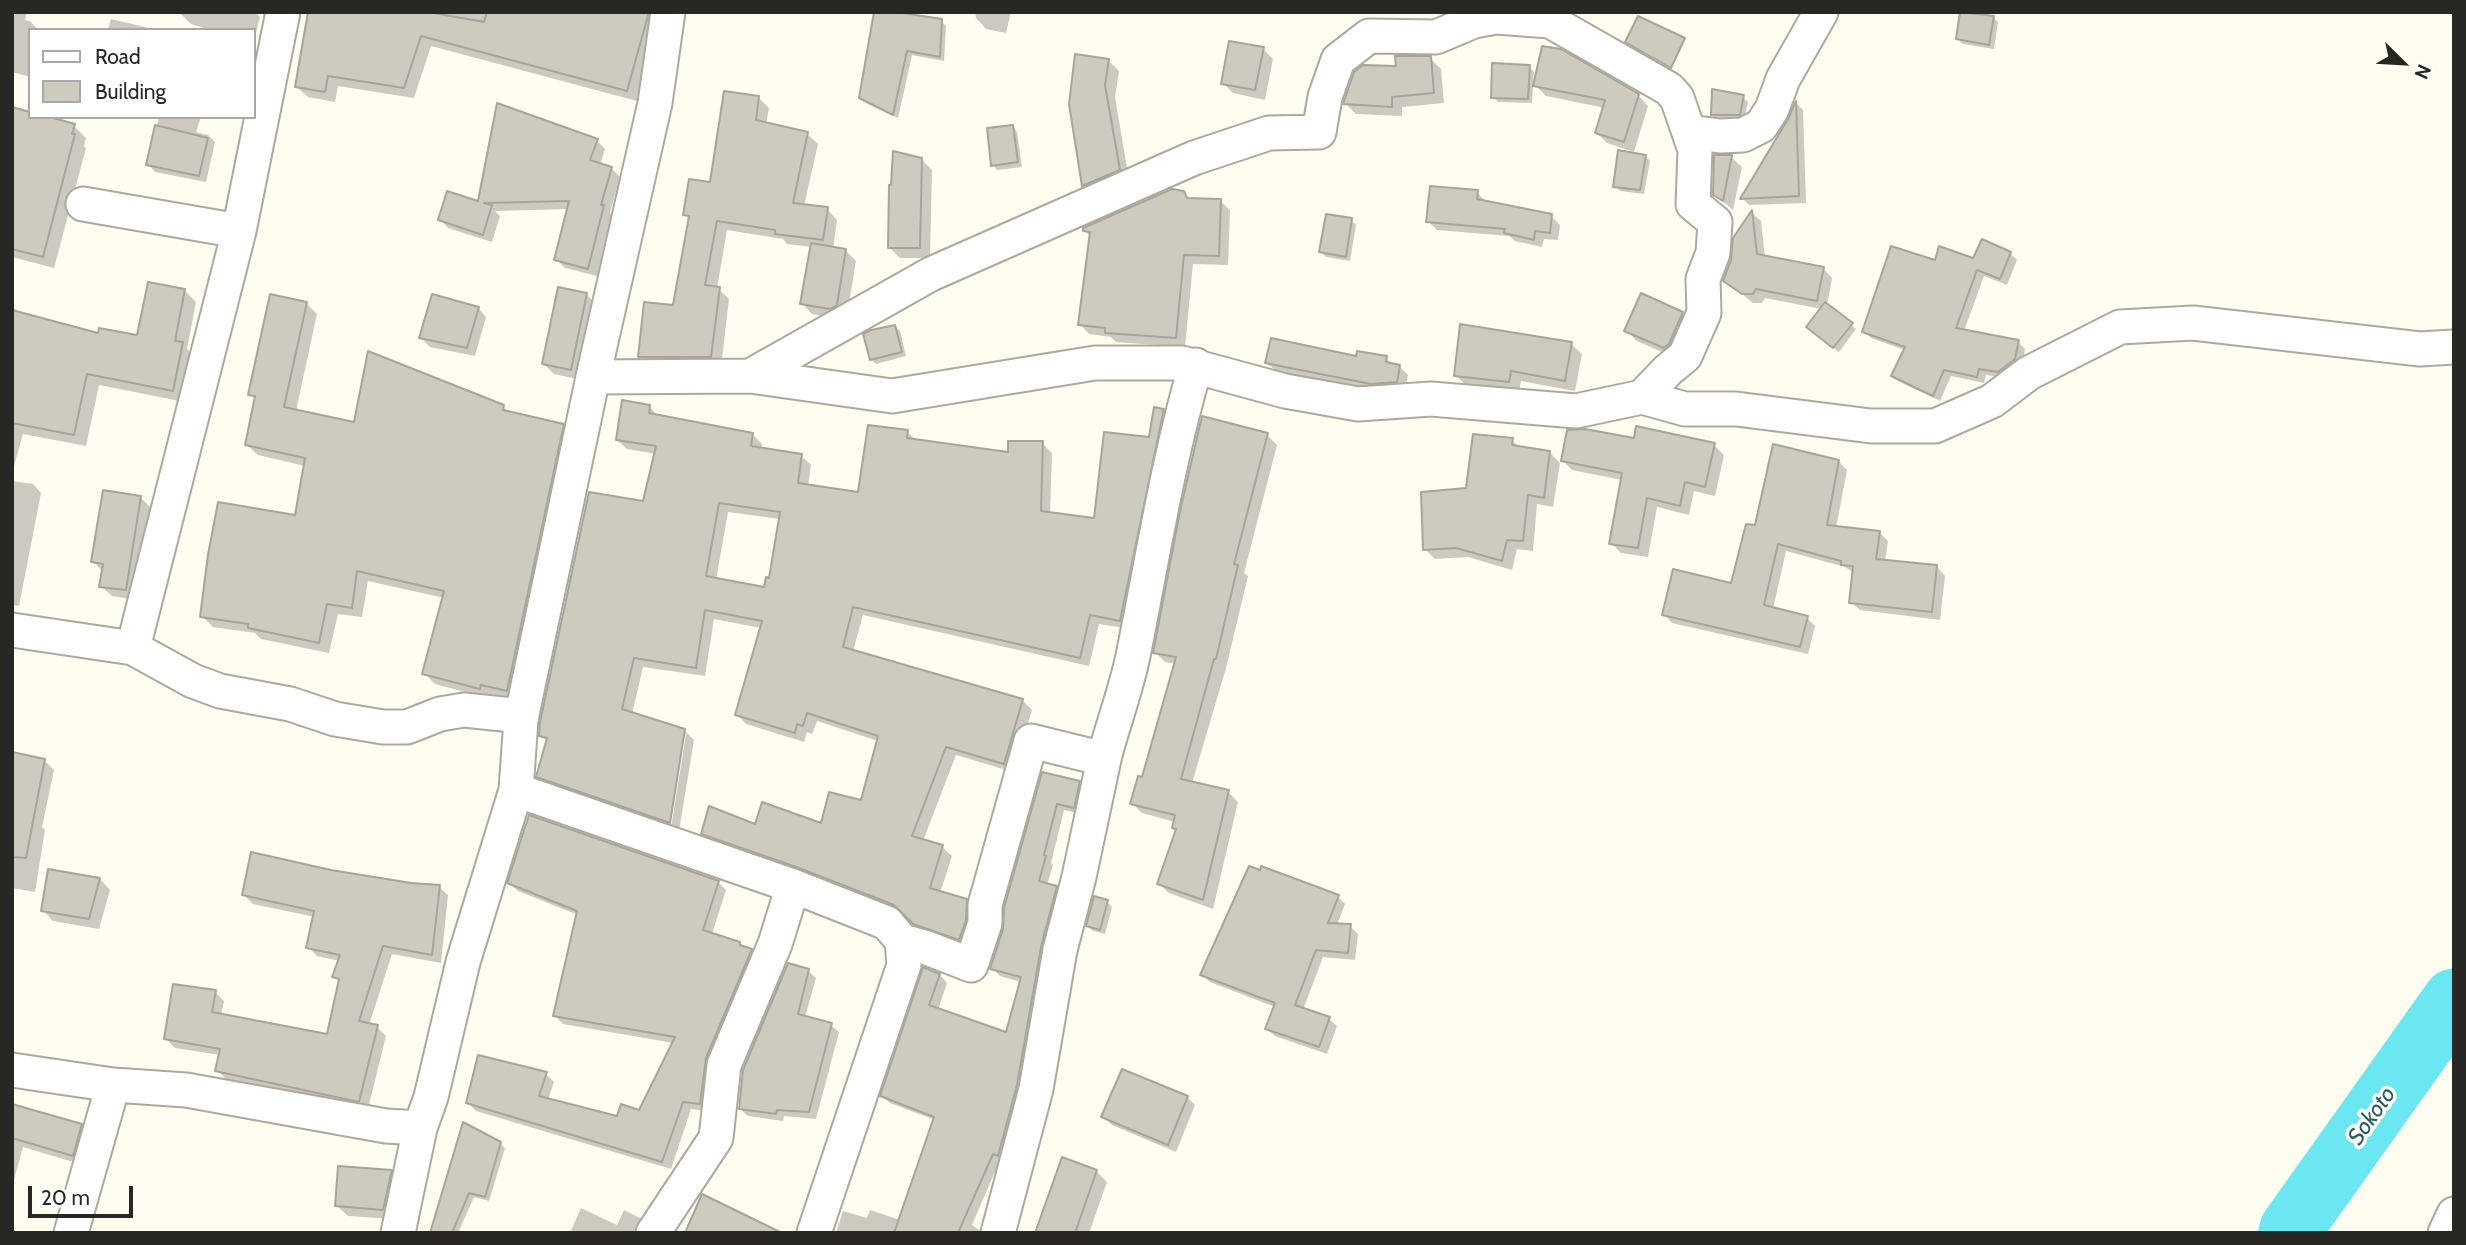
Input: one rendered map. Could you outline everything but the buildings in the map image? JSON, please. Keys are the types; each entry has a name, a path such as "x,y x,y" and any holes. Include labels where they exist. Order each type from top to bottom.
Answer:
{"street":[{"path":"133,648 239,231 283,12"},
{"path":"398,1233 420,1128 432,1097 463,962 516,790 522,716 593,377 655,103 668,12"},
{"path":"1689,132 1720,136 1744,135 1761,126 1772,109 1783,79 1821,12"},
{"path":"750,376 931,274 1194,159 1269,133 1319,132 1325,97 1338,60 1369,36 1436,37 1475,17 1508,17 1550,21 1649,75 1677,98 1689,132 1695,150 1693,204 1715,222 1713,253 1703,279 1704,313 1685,356 1642,397"},
{"path":"83,204 239,231"},
{"path":"593,377 750,376 892,396 1095,363 1182,363 1285,391 1358,404 1432,399 1576,411 1642,397 1685,410 1736,409 1860,425 1935,426 1992,401 2029,373 2120,327 2193,323 2420,349 2454,346"},
{"path":"998,1233 1036,1089 1060,950 1079,877 1104,759 1133,654 1186,397 1196,365"},
{"path":"12,630 133,648 193,681 220,691 290,704 334,719 383,727 407,727 440,714 464,710 522,716"},
{"path":"902,941 927,947 971,965 985,923 988,892 1031,741 1104,759"},
{"path":"516,790 793,886 887,923 902,941 904,965 814,1233"},
{"path":"653,1233 716,1138 724,1065 775,944 793,886"},
{"path":"12,1070 113,1085 187,1090 387,1126 420,1128"},
{"path":"71,1233 113,1085"},
{"path":"2445,1233 2454,1214"}],"waterway":[{"name":"Sokoto","path":"2290,1233 2454,1000"}]}
